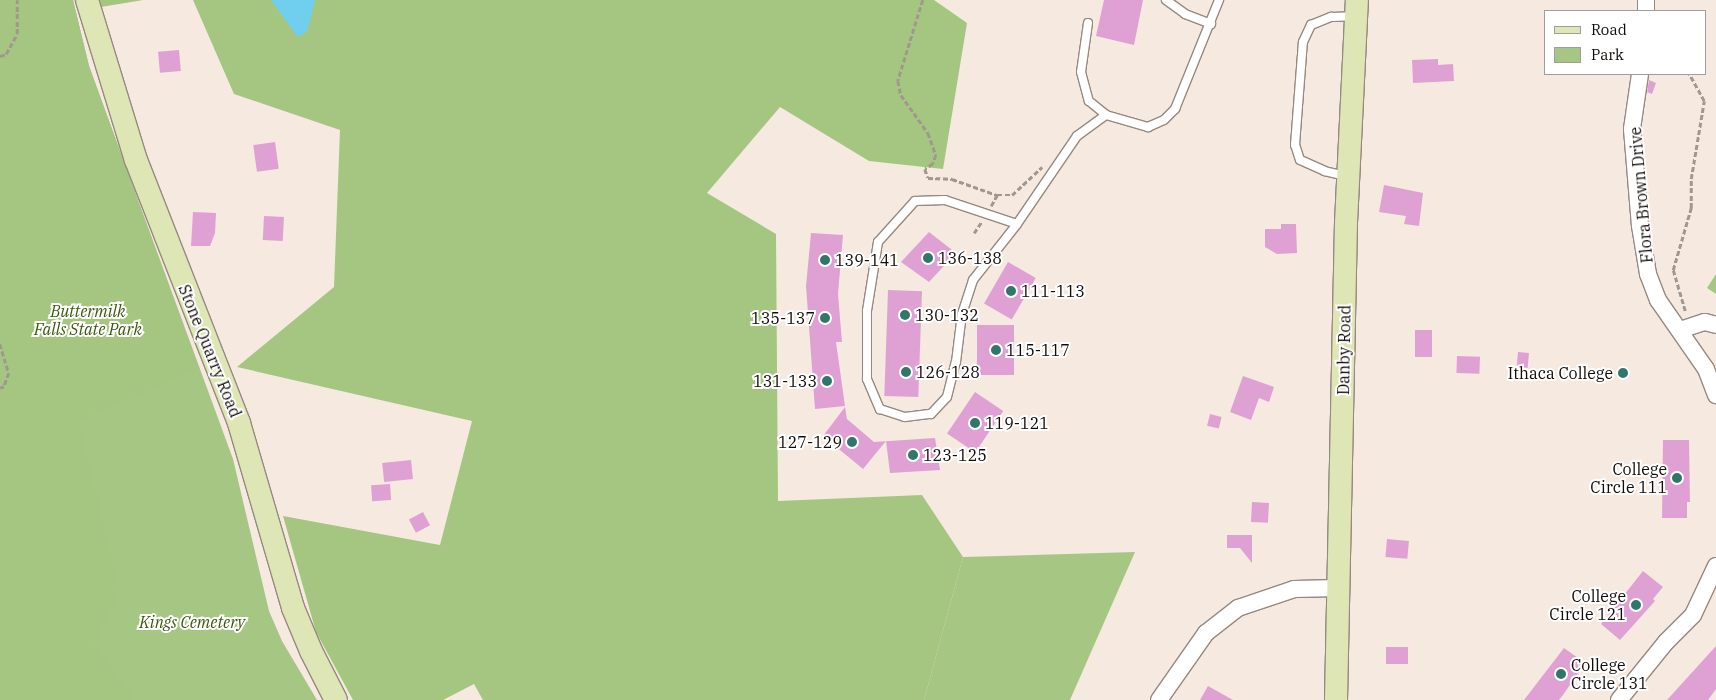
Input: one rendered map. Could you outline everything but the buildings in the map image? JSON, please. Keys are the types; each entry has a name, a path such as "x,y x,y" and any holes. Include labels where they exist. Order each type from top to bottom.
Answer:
{"street":[{"name":"Stone Quarry Road","path":"87,0 136,160 239,423 294,608 310,651 336,700"},
{"name":"Danby Road","path":"1336,700 1348,176 1356,8"},
{"name":"Flora Brown Drive","path":"1640,75 1632,129 1640,226 1648,274 1658,300 1685,328 1706,369 1716,395"},
{"path":"1685,328 1705,322 1716,325"},
{"path":"1619,700 1666,642 1693,615 1715,575"},
{"path":"1160,700 1206,633 1238,608 1294,589 1339,588"}],"lane":[{"path":"1166,0 1185,14 1210,24"},
{"path":"1088,23 1082,72 1089,102 1106,115 1148,127 1164,120 1174,108 1219,0"},
{"path":"1348,176 1325,171 1300,160 1295,145 1303,42 1311,25 1356,8"},
{"path":"1017,224 988,212 945,200 915,201 878,242 868,311 868,379 880,409 906,417 932,414 947,397 956,362 962,314 972,280 1017,224 1077,136 1106,115"}],"path":[{"path":"0,56 6,54 17,34 17,0"},
{"path":"923,0 898,81 901,95 928,133 936,155 933,164 924,169 928,178 952,179 1004,197 1020,190 1046,163"},
{"path":"1685,328 1673,270 1691,208 1691,179 1704,101 1690,75"},
{"path":"974,233 988,212 996,195"},
{"path":"0,344 9,373 4,387 0,388"}],"green space":[{"name":"Buttermilk Falls State Park","path":"0,0 73,0 89,66 233,459 269,611 282,641 317,700 0,700"},
{"name":"Buttermilk Falls State Park","path":"0,0 73,0 89,66 199,369 78,421 120,592 94,643 135,700 0,700"},
{"path":"100,0 143,0 101,7"},
{"path":"193,0 934,0 967,23 943,169 869,161 780,107 707,193 776,234 778,501 922,495 963,557 924,700 483,700 474,684 443,700 353,700 316,632 283,516 440,545 472,421 237,367 334,287 340,130 234,94"},
{"path":"1716,274 1716,294 1707,288"},
{"path":"1135,552 1070,700 924,700 963,557"}],"water":[{"path":"271,0 315,0 307,31 298,37"}],"place":[{"name":"136-138","path":"928,258"},
{"name":"139-141","path":"825,260"},
{"name":"111-113","path":"1011,291"},
{"name":"130-132","path":"905,315"},
{"name":"135-137","path":"825,318"},
{"name":"115-117","path":"996,350"},
{"name":"126-128","path":"906,372"},
{"name":"Ithaca College","path":"1623,373"},
{"name":"131-133","path":"827,381"},
{"name":"119-121","path":"975,423"},
{"name":"127-129","path":"852,442"},
{"name":"123-125","path":"913,455"},
{"name":"College Circle 111","path":"1677,478"},
{"name":"College Circle 121","path":"1636,605"},
{"name":"College Circle 131","path":"1561,674"}],"park label":[{"name":"Kings Cemetery","path":"192,622"}]}
